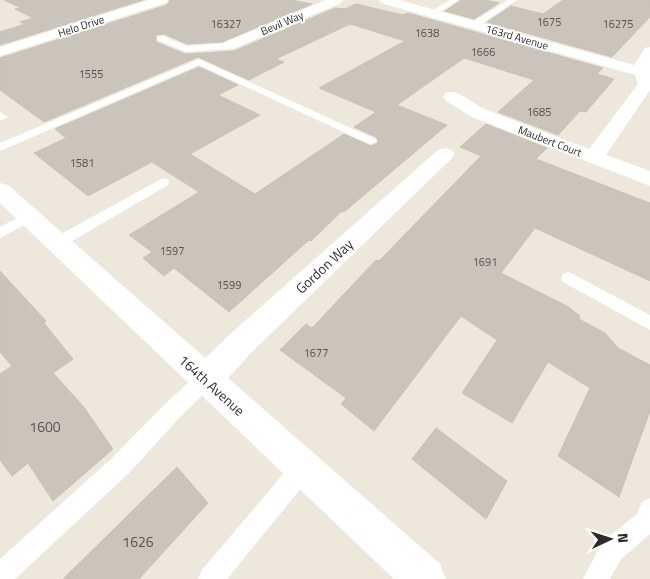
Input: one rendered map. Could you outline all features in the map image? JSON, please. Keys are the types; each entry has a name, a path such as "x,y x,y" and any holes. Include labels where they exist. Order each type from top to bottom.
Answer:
{"street":[{"name":"Helo Drive","path":"0,52 162,0"},
{"name":"Bevil Way","path":"228,46 337,0"},
{"name":"163rd Avenue","path":"385,0 646,72"},
{"path":"593,158 646,84 646,72 642,61 650,51"},
{"name":"Maubert Court","path":"452,98 478,113 650,179"},
{"name":"Gordon Way","path":"206,379 239,345 445,154"},
{"name":"164th Avenue","path":"2,195 29,217 425,579"}],"lane":[{"path":"432,13 455,0"},
{"path":"474,25 513,0"},
{"path":"160,38 186,49 228,46"},
{"path":"0,148 199,62 371,141"},
{"path":"57,243 163,182"},
{"path":"0,233 29,217"},
{"path":"569,278 650,323"},
{"path":"0,576 121,465 174,408 206,379"},
{"path":"211,579 303,468"},
{"path":"596,579 612,550 647,521 650,510"}],"building":[{"path":"4,0 143,0 0,45 0,32 25,24 20,22 33,18 15,9 21,8"},
{"path":"170,0 291,0 312,4 222,42 187,44 164,34 156,35 156,42 185,54 234,51 335,8 345,9 356,4 403,15 408,13 603,68 597,74 614,79 586,112 580,111 558,135 498,112 534,80 464,58 397,105 447,125 344,212 342,211 311,241 309,240 229,312 174,268 164,276 143,258 152,252 129,235 199,192 152,162 88,196 34,153 66,138 55,129 199,67 238,85 218,95 260,115 190,154 255,194 344,134 371,146 378,143 376,137 354,127 376,112 319,88 405,41 350,24 276,59 284,62 249,80 198,57 44,122 0,90 0,58 167,5"},
{"path":"461,0 485,0 499,3 474,19 445,11"},
{"path":"563,0 650,0 650,17 612,57 487,22 511,6 543,14"},
{"path":"486,124 547,148 536,159 650,203 650,281 535,228 501,273 567,306 580,316 579,319 605,333 618,348 650,365 650,411 619,497 558,456 590,388 548,362 512,423 462,393 497,340 461,316 374,431 341,404 346,398 280,350 306,324 312,328 376,260 379,261 481,156 460,147"},
{"path":"0,271 46,321 44,323 73,359 53,373 83,406 113,449 53,501 28,463 12,476 0,460 0,374 12,366 0,352"},
{"path":"436,428 507,481 486,519 412,459"},
{"path":"177,467 208,503 139,579 63,579"}]}
